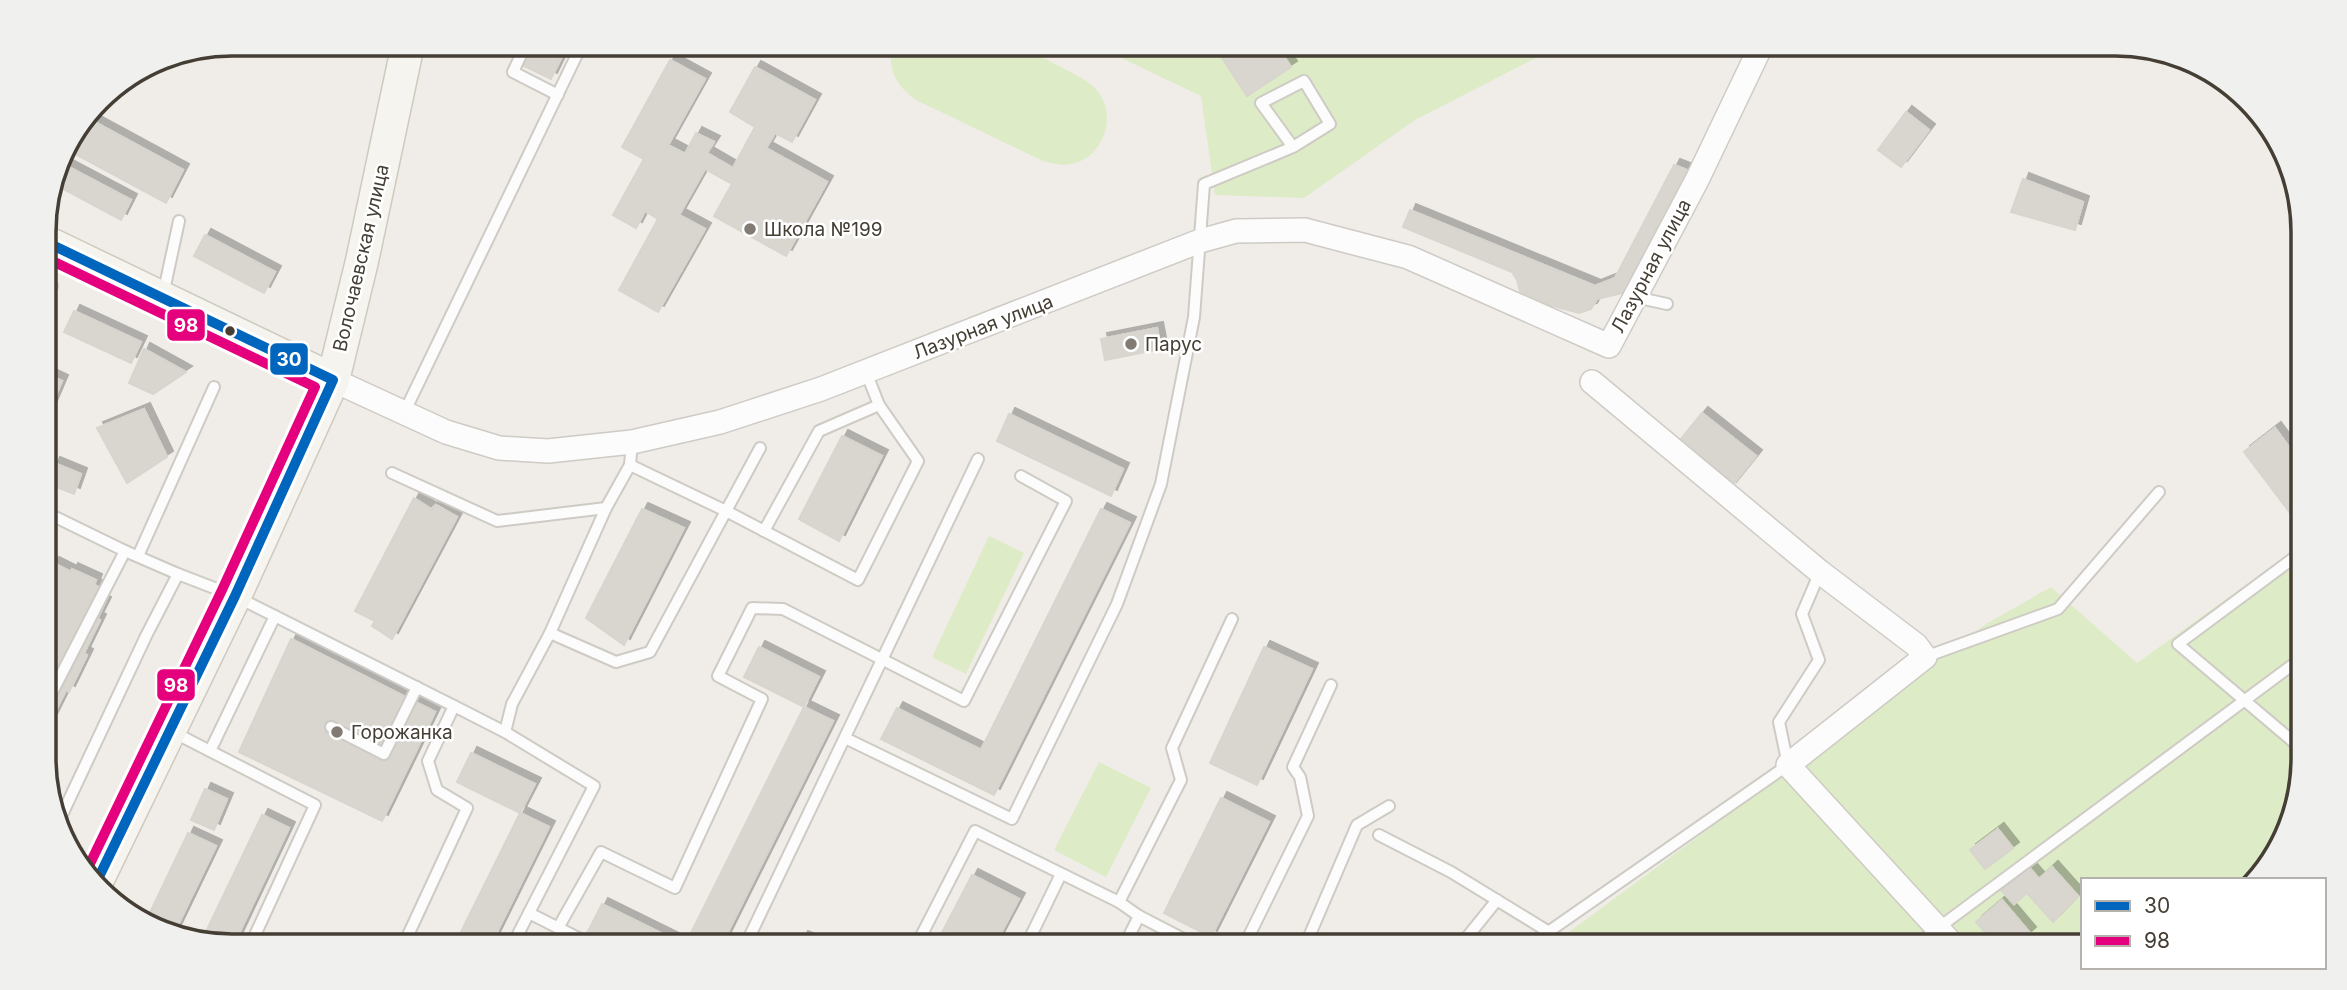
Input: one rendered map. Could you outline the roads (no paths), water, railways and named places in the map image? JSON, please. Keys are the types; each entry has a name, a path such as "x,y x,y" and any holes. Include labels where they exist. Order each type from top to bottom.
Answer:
{"street":[{"name":"Волочаевская улица","path":"100,874 235,596 333,380 362,261 405,56"},
{"name":"Лазурная улица","path":"56,247 404,413 446,432 499,448 548,450 632,442 720,422 866,372 1200,241 1236,231 1305,230 1408,257 1609,346 1697,180 1756,56"},
{"path":"1592,382 1820,572 1916,645 1925,657 1788,765 1943,934"}],"lane":[{"path":"520,56 513,72 558,94"},
{"path":"404,413 576,56"},
{"path":"845,738 1012,819 1117,604 1161,484 1194,317 1204,184 1293,147 1330,124 1304,81 1261,103 1293,147"},
{"path":"162,298 178,222"},
{"path":"1635,297 1667,304"},
{"path":"630,465 726,511 858,580 918,461 879,405 866,372"},
{"path":"138,556 214,387"},
{"path":"764,531 819,431 879,405"},
{"path":"505,732 512,704 550,633 606,508 630,465 632,442"},
{"path":"550,633 616,662 650,652 760,447"},
{"path":"751,934 978,459"},
{"path":"392,474 498,521 606,508"},
{"path":"558,928 600,852 675,888 762,699 718,676 752,608 783,610 964,701 1066,501 1021,477"},
{"path":"1925,657 2058,609 2159,492"},
{"path":"56,517 125,551 235,596 505,732 594,786 518,934"},
{"path":"56,685 125,551"},
{"path":"2291,560 2178,644 2291,740"},
{"path":"1546,934 1788,765 1780,722 1819,660 1802,614 1820,572"},
{"path":"64,812 178,573"},
{"path":"210,751 275,616"},
{"path":"1119,902 1181,780 1172,748 1232,619"},
{"path":"1929,934 2291,666"},
{"path":"1250,934 1308,816 1300,777 1293,767 1331,685"},
{"path":"331,727 384,754 417,687"},
{"path":"409,934 467,808 437,790 428,761 454,706"},
{"path":"171,730 316,805 256,934"},
{"path":"1310,934 1357,825 1389,806"},
{"path":"922,934 975,831 1119,902 1174,934"},
{"path":"1379,835 1451,872 1549,932"},
{"path":"1032,934 1061,874"},
{"path":"1470,934 1497,900"},
{"path":"529,914 570,934"},
{"path":"1130,934 1139,916"}],"place":[{"name":"Школа №199","path":"750,229"},
{"name":"Парус","path":"1131,344"},
{"name":"Горожанка","path":"337,732"}]}
